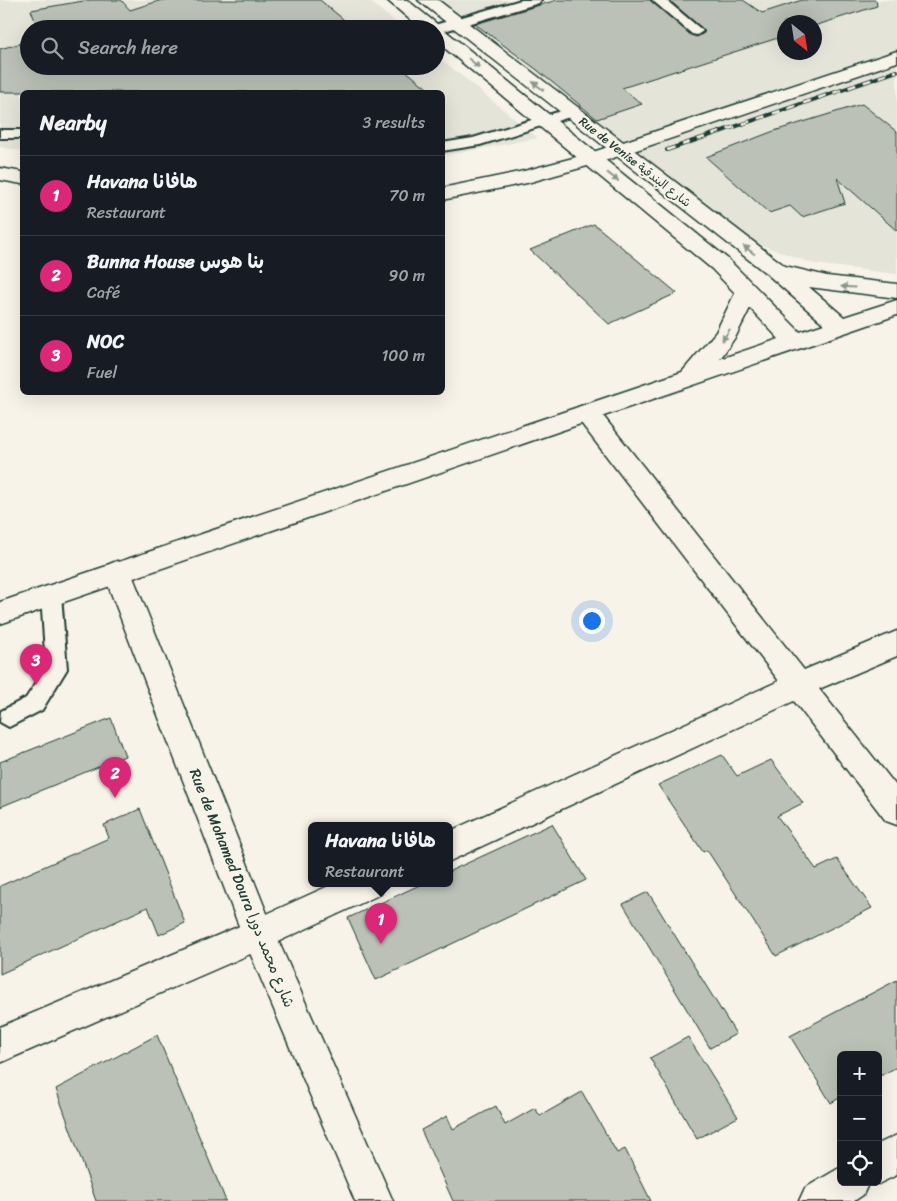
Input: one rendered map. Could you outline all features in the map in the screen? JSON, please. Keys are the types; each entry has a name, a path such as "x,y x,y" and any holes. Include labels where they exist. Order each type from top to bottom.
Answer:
{"main road":[{"path":"396,0 421,20"},
{"name":"Rue de Venise شارع البندقية","path":"427,0 775,269 840,326"},
{"name":"Rue de Venise شارع البندقية","path":"445,38 591,159 692,239 795,341"},
{"path":"445,193 527,177 591,159 897,56"},
{"path":"0,174 20,178"},
{"path":"775,269 807,280 831,285 897,291"},
{"path":"689,378 716,351 728,333 747,292"},
{"path":"0,612 897,308"},
{"path":"587,413 897,811"},
{"name":"Rue de Mohamed Doura شارع محمد دورا","path":"117,572 258,934 374,1201"},
{"path":"453,845 799,685 897,643"},
{"path":"0,1045 258,934 361,887"},
{"path":"882,1163 897,1154"},
{"path":"818,1201 843,1186"}],"lane":[{"path":"445,27 456,22 535,0"},
{"path":"658,0 697,31"},
{"path":"445,147 475,142 571,112"},
{"path":"0,134 20,134"},
{"path":"9,718 34,704 57,670 51,595"}],"shaded area":[{"path":"0,0 368,0 393,20 20,20 20,75 445,75 445,62 538,138 445,156 445,90 20,90 20,151 0,147"},
{"path":"438,0 897,0 897,274 814,264 756,243 664,178"}],"building":[{"path":"89,0 121,0 130,10 162,0 320,0 344,20 35,20 31,10"},
{"path":"557,0 650,0 691,35 697,37 704,33 704,30 669,0 743,0 762,13 802,0 876,0 877,6 822,23 822,15 777,15 777,38 622,88 642,104 597,119 536,69 475,24"},
{"path":"20,43 20,75 411,75 430,90 20,90 20,92 0,92 0,49"},
{"path":"862,104 897,132 897,231 837,178 845,203 802,217 790,206 769,213 706,157 774,131"},
{"path":"594,224 677,293 609,324 530,250"},
{"path":"111,718 125,756 0,807 0,762"},
{"path":"722,755 737,776 771,760 803,803 777,816 816,869 837,859 872,908 776,956 707,850 703,852 658,785"},
{"path":"140,809 185,923 159,935 148,907 0,974 0,886 109,838 104,825"},
{"path":"552,824 586,880 376,980 348,918 415,887 453,887 453,870"},
{"path":"648,892 736,1034 710,1048 623,904"},
{"path":"897,980 897,1067 882,1075 882,1051 837,1051 837,1099 831,1103 790,1036"},
{"path":"157,1035 226,1201 96,1201 56,1089"},
{"path":"688,1037 738,1117 697,1139 650,1058"},
{"path":"582,1092 617,1153 625,1149 651,1201 453,1201 421,1130 447,1116 453,1129 496,1106 505,1125 535,1108 540,1116"}],"railway":[{"path":"667,150 897,71"}],"place":[{"name":"NOC","path":"36,685"},
{"name":"Bunna House بنا هوس","path":"115,798"},
{"name":"Havana هافانا","path":"381,944"}]}
